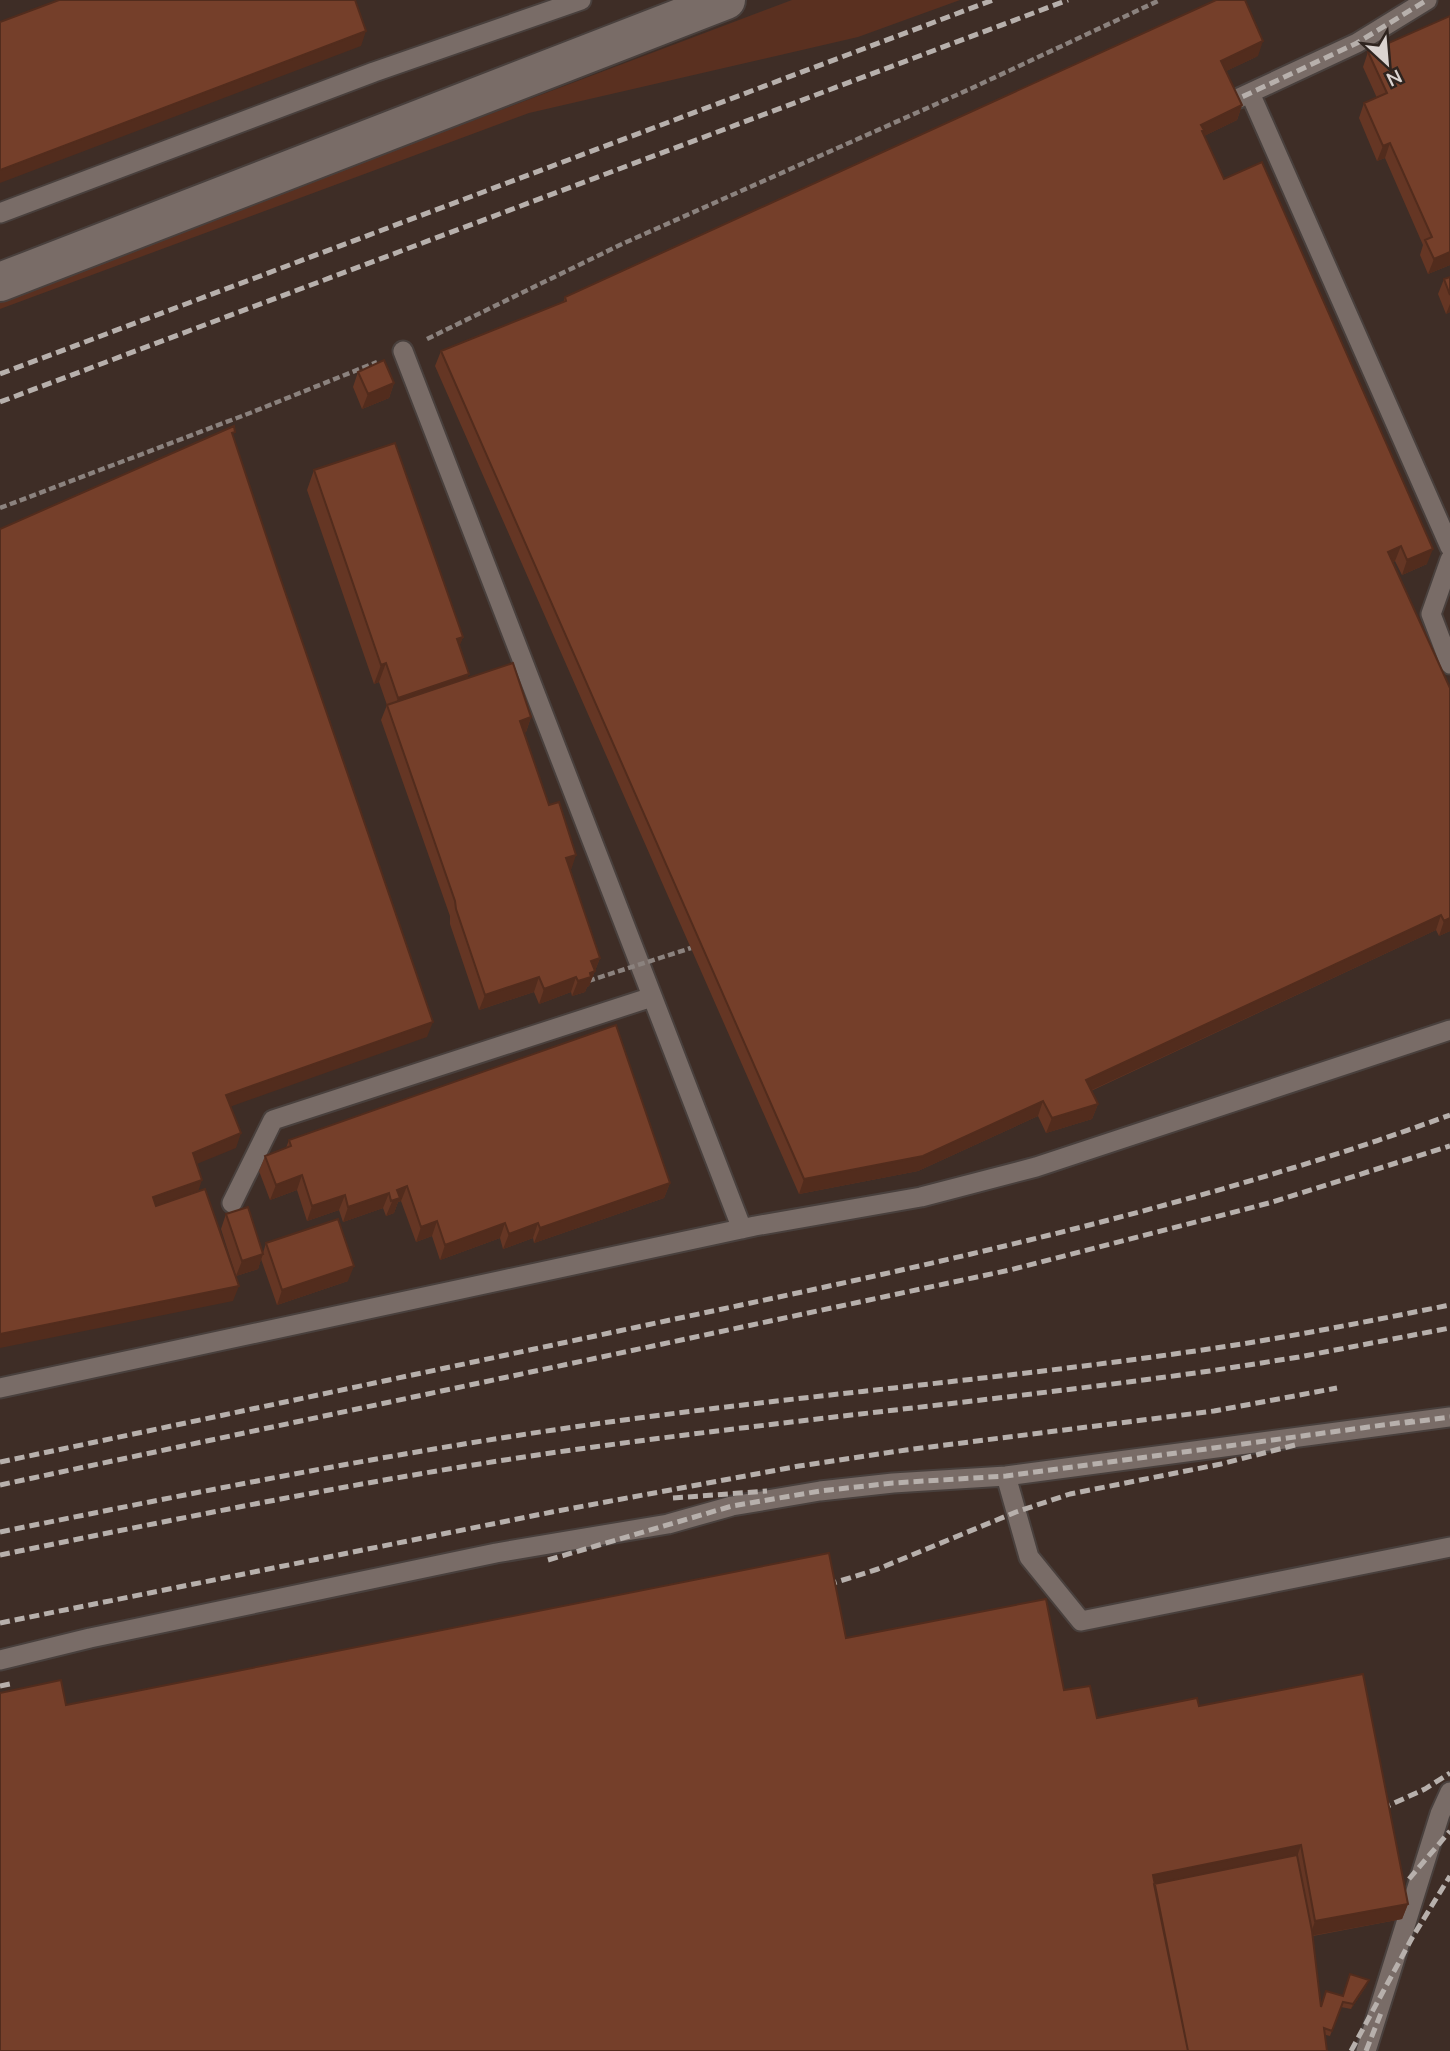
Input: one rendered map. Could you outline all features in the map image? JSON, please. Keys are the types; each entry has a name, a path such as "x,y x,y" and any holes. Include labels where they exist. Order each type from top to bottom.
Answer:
{"street":[{"path":"0,282 726,0"}],"lane":[{"path":"0,213 374,72 581,0"},
{"path":"1229,103 1357,43 1427,0"},
{"path":"1250,93 1450,547"},
{"path":"403,351 742,1229"},
{"path":"1450,560 1431,614 1450,664"},
{"path":"232,1203 273,1120 652,997"},
{"path":"0,1388 742,1229 921,1197 1036,1167 1450,1030"},
{"path":"0,1660 90,1638 496,1553 668,1524 732,1506 820,1491 893,1483 1006,1476 1450,1417"},
{"path":"1006,1476 1029,1557 1081,1621 1450,1547"},
{"path":"1366,2051 1440,1814 1450,1792"}],"path":[{"path":"0,508 250,413 403,351 622,244 970,89 1160,0"},
{"path":"587,981 691,948"}],"shaded area":[{"path":"0,0 1450,0 1450,2051 0,2051"},
{"path":"792,0 960,0 858,37 529,113 0,309 0,299"}],"building":[{"path":"59,0 355,0 366,31 0,170 0,22"},
{"path":"1216,0 1245,0 1263,41 1221,61 1242,105 1201,125 1204,130 1202,131 1224,179 1262,162 1433,549 1407,560 1401,546 1388,552 1450,688 1450,918 1444,921 1441,915 1086,1080 1098,1104 1052,1118 1043,1101 923,1156 804,1179 441,351 566,301 565,297"},
{"path":"1450,16 1450,252 1434,259 1425,240 1432,237 1390,143 1383,146 1364,103 1387,93 1368,52"},
{"path":"1450,277 1450,295 1444,279"},
{"path":"384,360 394,383 368,394 358,372"},
{"path":"234,426 235,432 232,433 280,577 433,1022 226,1095 241,1133 193,1153 202,1180 153,1197 156,1206 205,1189 239,1286 0,1334 0,529"},
{"path":"395,443 463,637 457,639 469,674 398,698 386,663 381,665 314,470"},
{"path":"513,663 531,717 520,721 549,805 559,802 576,855 566,858 600,958 591,961 595,971 590,973 591,977 578,981 576,977 544,989 539,977 485,995 387,705"},
{"path":"616,1025 670,1183 540,1228 538,1223 509,1234 505,1223 445,1245 437,1221 421,1227 407,1186 397,1190 400,1198 391,1201 389,1193 348,1207 345,1195 312,1206 302,1175 276,1185 265,1156 291,1146 289,1140"},
{"path":"248,1207 263,1254 242,1261 226,1214"},
{"path":"338,1219 354,1266 282,1290 266,1243"},
{"path":"829,1553 846,1638 1046,1599 1064,1690 1090,1686 1097,1718 1197,1698 1199,1706 1363,1674 1408,1904 1315,1921 1301,1845 1153,1875 1188,2051 0,2051 0,1693 61,1680 66,1705"},
{"path":"1297,1855 1312,1931 1321,2007 1326,1991 1343,1996 1350,1974 1369,1980 1353,2004 1343,2002 1332,2031 1324,2028 1327,2051 1188,2051 1154,1884"}],"railway":[{"path":"0,374 993,0"},
{"path":"0,402 1068,0"},
{"path":"1229,103 1357,43 1427,0"},
{"path":"0,1462 969,1255 1260,1178 1450,1115"},
{"path":"0,1485 1010,1270 1269,1203 1450,1146"},
{"path":"0,1532 297,1473 520,1435 677,1413 1172,1354 1279,1338 1450,1305"},
{"path":"0,1555 272,1501 544,1454 1210,1371 1450,1328"},
{"path":"0,1623 552,1512 799,1466 1214,1411 1337,1388"},
{"path":"1405,1423 1450,1417"},
{"path":"548,1560 732,1506 820,1491 893,1483 1006,1476 1413,1421"},
{"path":"827,1585 878,1569 1016,1512 1070,1494 1221,1464 1295,1445"},
{"path":"673,1498 767,1491"},
{"path":"0,1686 10,1684"},
{"path":"1381,1809 1425,1789 1450,1773"},
{"path":"1409,1879 1450,1831"},
{"path":"1351,2051 1412,1938 1450,1876"},
{"path":"1366,2051 1381,2013"}]}
